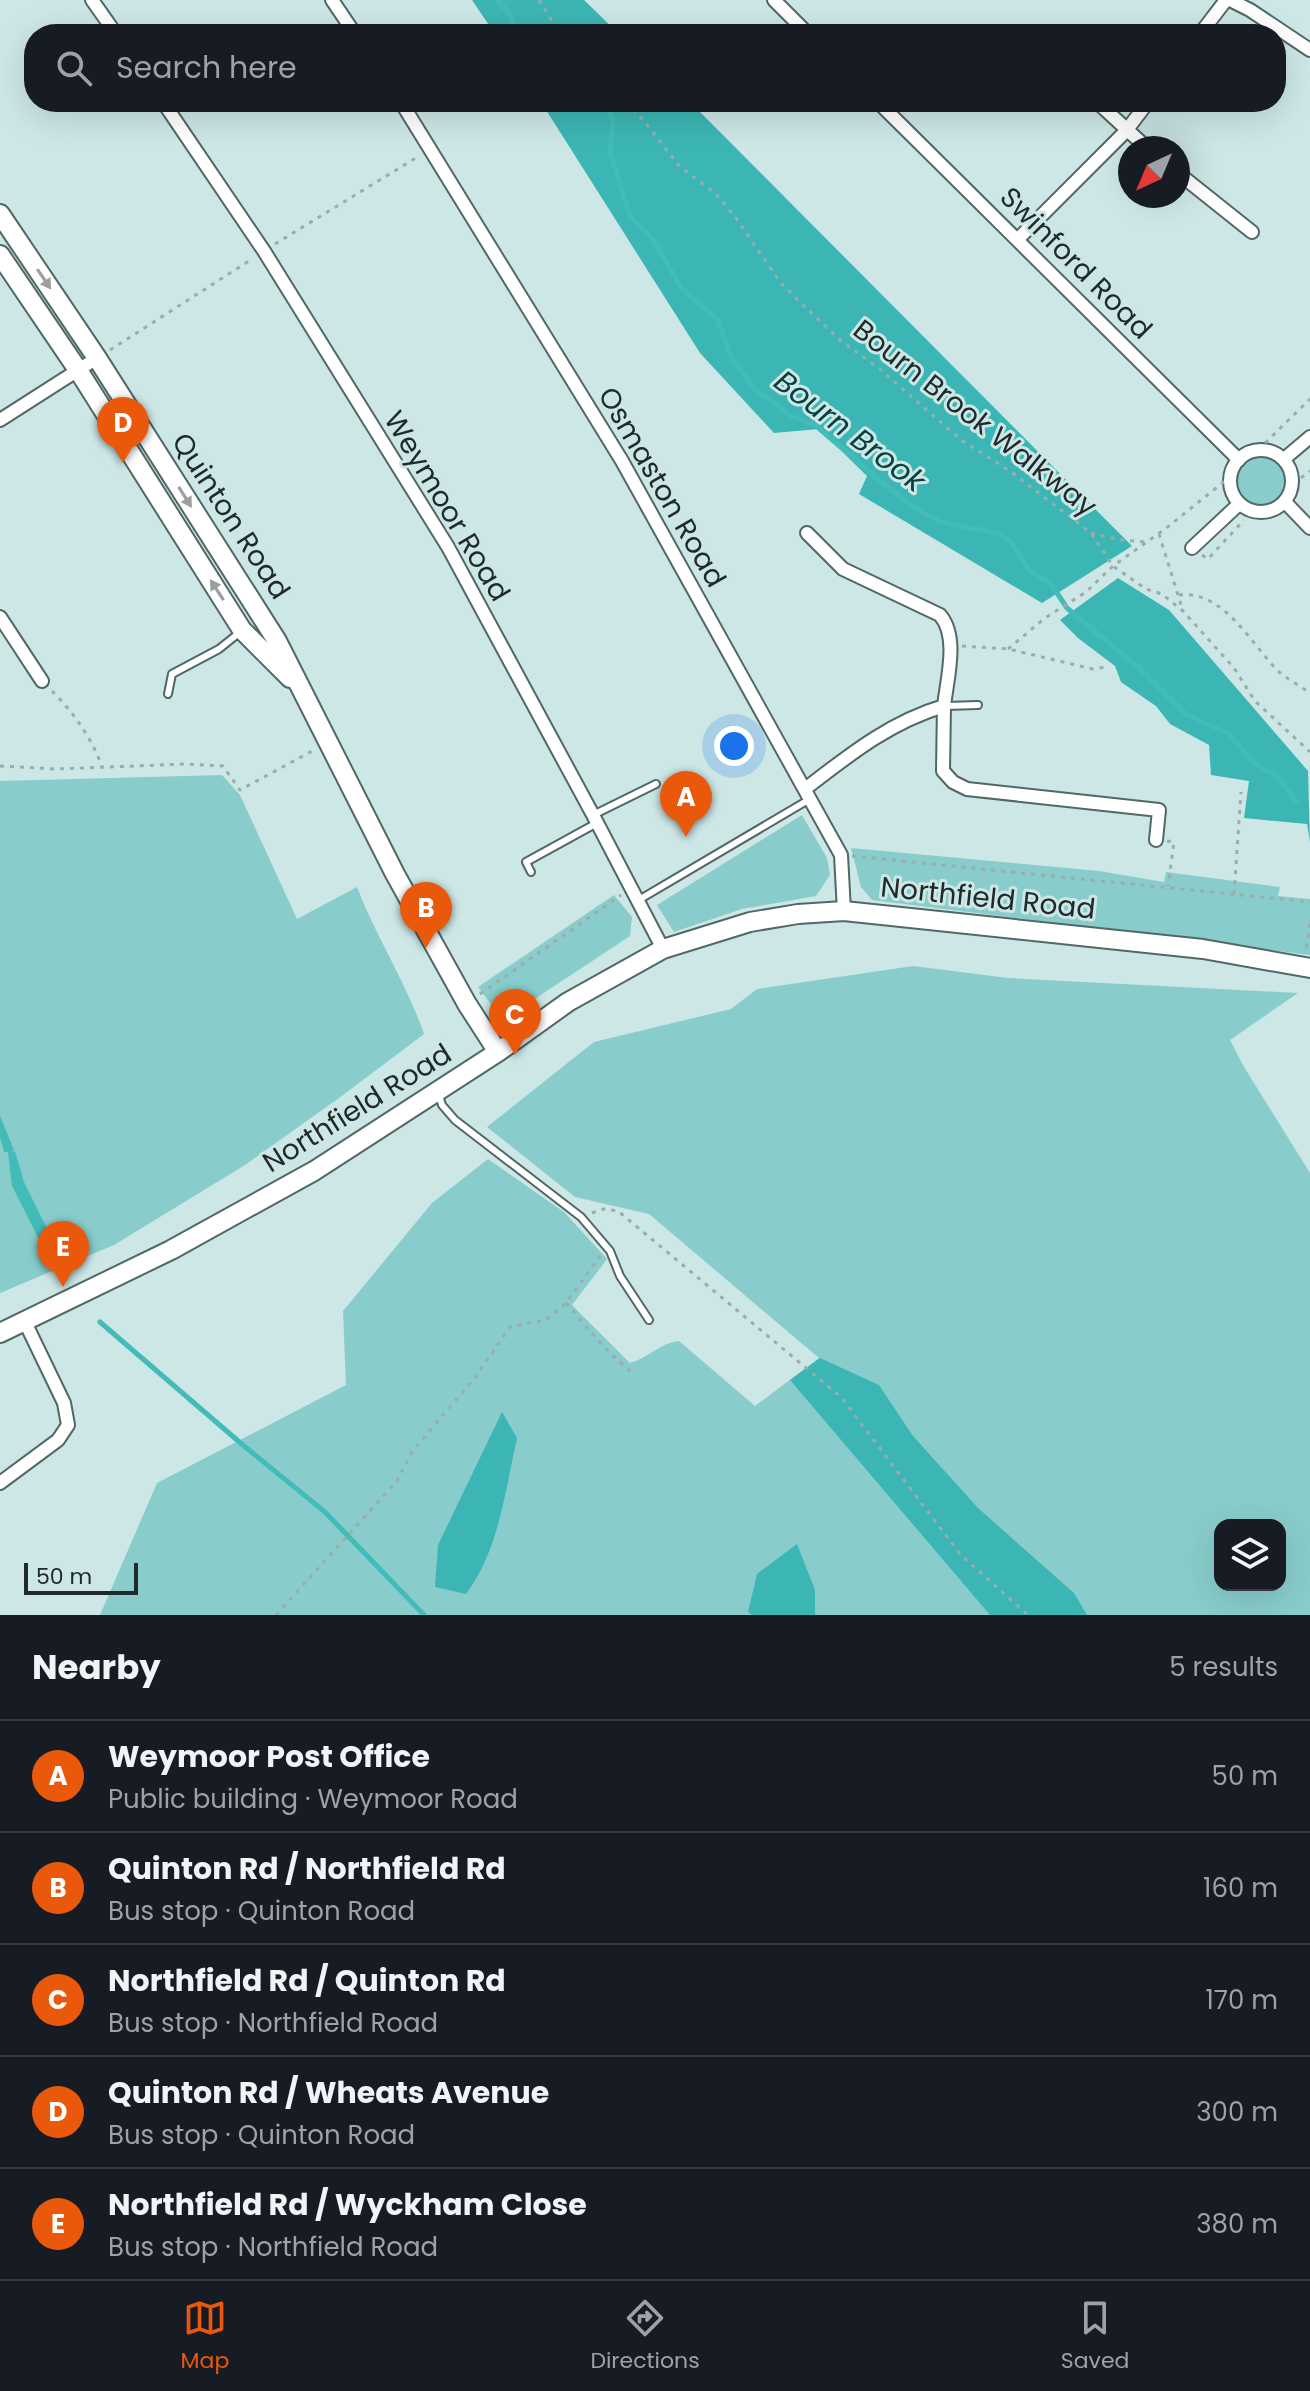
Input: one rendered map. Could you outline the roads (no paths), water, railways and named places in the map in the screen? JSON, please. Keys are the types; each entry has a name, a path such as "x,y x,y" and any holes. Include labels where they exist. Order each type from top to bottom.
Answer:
{"street":[{"path":"92,0 109,24"},
{"path":"332,0 348,24"},
{"path":"774,0 798,24"},
{"path":"1208,24 1228,0 1271,24"},
{"path":"1286,34 1310,50"},
{"name":"Weymoor Road","path":"170,112 264,251 448,547 663,949"},
{"name":"Osmaston Road","path":"407,112 622,461 841,855 844,911"},
{"name":"Swinford Road","path":"888,112 1239,460"},
{"path":"1107,112 1132,136"},
{"path":"1018,239 1126,131 1140,112"},
{"path":"1190,183 1252,232"},
{"name":"Quinton Road","path":"0,214 97,358 277,641 395,874 467,1004 498,1052"},
{"name":"Quinton Road","path":"0,255 78,370 242,630 303,691"},
{"path":"0,420 97,358"},
{"path":"1284,459 1310,437"},
{"path":"1258,450 1273,452 1284,459 1291,470 1293,484 1285,502 1268,512 1252,511 1239,504 1231,489 1231,476 1239,460 1258,450"},
{"path":"1285,502 1310,528"},
{"path":"1192,548 1239,504"},
{"path":"807,533 843,569 940,615 948,625 950,646 944,706 943,771 953,782 967,789 1159,810 1156,840"},
{"path":"0,617 42,681"},
{"path":"807,794 863,744 914,715 944,706"},
{"name":"Northfield Road","path":"0,1333 171,1250 301,1178 498,1052 568,1002 663,949 750,922 844,911 1203,949 1310,968"},
{"path":"0,1483 58,1440 68,1425 64,1403 25,1322"}],"lane":[{"path":"168,694 172,674 219,649 242,630"},
{"path":"944,706 978,705"},
{"path":"531,872 526,862 656,784"},
{"path":"637,901 807,794"},
{"path":"438,1091 442,1105 455,1120 581,1217 610,1251 620,1276 649,1320"}],"waterway":[{"name":"Bourn Brook","path":"497,0 513,24"},
{"name":"Bourn Brook","path":"609,112 613,119 610,152 630,216 653,239 681,288 718,320 731,357 753,387 791,416 815,425 921,512 941,522 1001,534 1012,543 1030,571 1053,587 1067,608 1139,668 1186,714 1229,734 1254,763 1277,776 1296,801"},
{"path":"100,1322 325,1512 424,1615"}],"place":[{"name":"Quinton Rd / Wheats Avenue","path":"123,463"},
{"name":"Weymoor Post Office","path":"686,837"},
{"name":"Quinton Rd / Northfield Rd","path":"426,948"},
{"name":"Northfield Rd / Quinton Rd","path":"515,1055"},
{"name":"Northfield Rd / Wyckham Close","path":"63,1287"}]}
